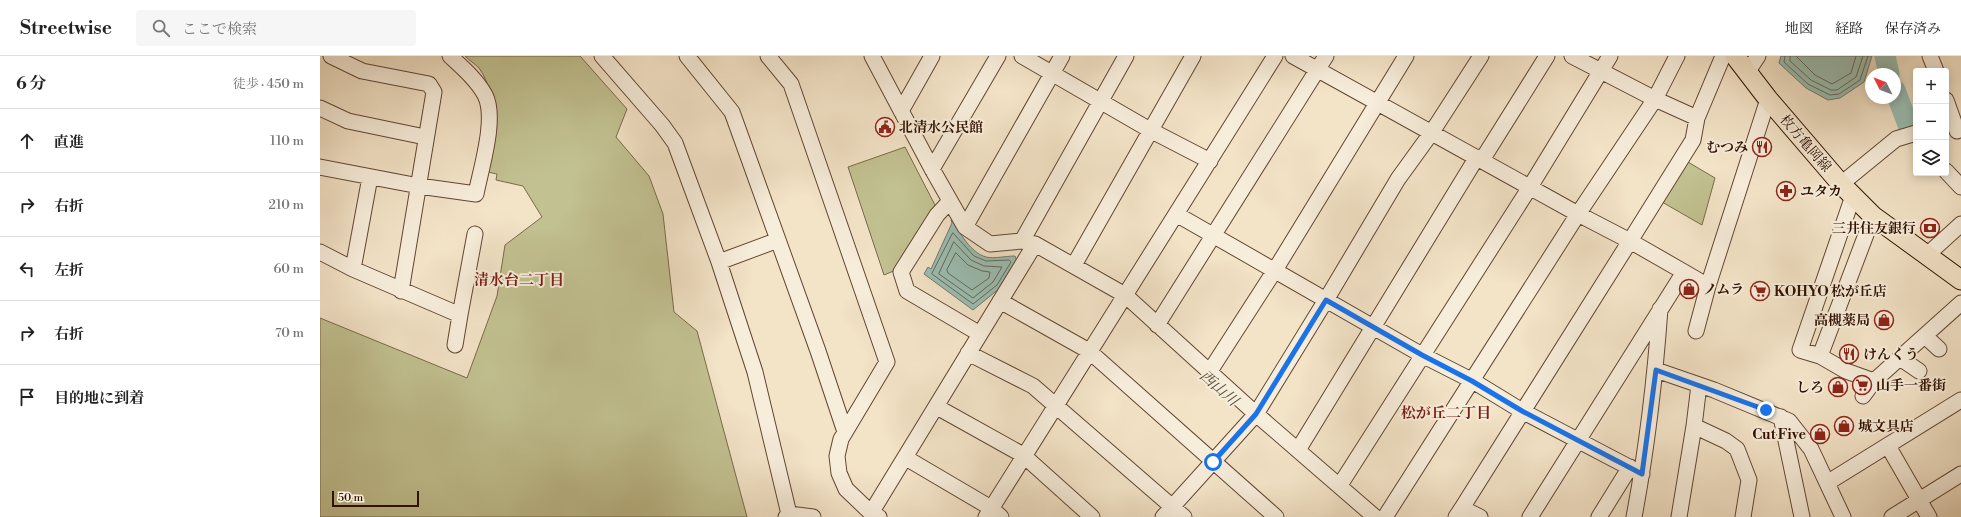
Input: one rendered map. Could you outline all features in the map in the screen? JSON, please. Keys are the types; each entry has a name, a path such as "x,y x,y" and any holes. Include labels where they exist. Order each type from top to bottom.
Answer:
{"main road":[{"name":"枚方亀岡線","path":"1735,56 1753,63 1768,99 1847,190 1873,216 1961,280"}],"street":[{"path":"331,56 362,71 428,84 434,92 425,137 419,186 401,291"},
{"path":"321,170 476,194 491,119 485,95 466,72 450,56"},
{"path":"602,56 676,143 719,262 755,372 788,515 813,517"},
{"path":"687,56 732,112 818,351 845,432"},
{"path":"768,56 791,84 887,362 845,432 838,448 839,474 846,489 875,515 906,458 1000,301 1126,56"},
{"path":"872,56 932,169 965,227 990,244 1029,243 1074,265 1125,295 1256,414 1375,516 1472,381 1578,214 1655,99 1677,56"},
{"path":"901,111 932,56"},
{"path":"932,169 998,56"},
{"path":"1022,56 1150,130 1210,161"},
{"path":"965,227 1062,56"},
{"path":"1074,265 1193,56"},
{"path":"906,458 993,514 1023,455 1275,56"},
{"path":"1293,56 1578,214 1630,241 1708,286"},
{"path":"1157,324 1214,236 1326,56"},
{"path":"1210,371 1275,270 1376,102 1406,56"},
{"path":"1167,512 1256,414 1398,179 1432,132 1481,56"},
{"path":"1298,450 1372,327 1547,56"},
{"path":"1572,56 1655,99 1697,118"},
{"path":"1340,485 1530,187 1610,56"},
{"path":"1480,517 1459,512 1693,140 1697,118 1723,56"},
{"path":"1930,56 1935,68"},
{"path":"1696,331 1708,286 1768,99"},
{"path":"1947,104 1955,131"},
{"path":"320,108 348,121 425,137"},
{"path":"1874,381 1846,371 1820,356 1800,350 1847,190 1896,139 1913,136"},
{"path":"1949,174 1961,187"},
{"path":"353,269 370,177"},
{"path":"950,201 937,215 901,272 907,291 980,334"},
{"path":"1176,214 1372,327 1472,381 1522,411 1636,470"},
{"path":"1820,356 1873,216"},
{"path":"1927,255 1961,224"},
{"path":"455,345 475,234"},
{"path":"719,262 778,240"},
{"path":"320,252 401,291 460,315"},
{"path":"1530,517 1660,306 1684,272"},
{"path":"1000,301 1089,351 1276,517"},
{"path":"1863,396 1874,381 1961,303"},
{"path":"1634,517 1636,470 1656,370 1660,306"},
{"path":"1925,336 1939,349"},
{"path":"968,353 1033,386 1055,404 1167,512 1184,517"},
{"path":"1900,358 1919,371"},
{"path":"1656,370 1699,385 1789,421 1811,448 1843,517"},
{"path":"1679,517 1699,385"},
{"path":"1827,483 1961,400"},
{"path":"937,407 1023,455 1092,517"},
{"path":"1781,417 1802,517"},
{"path":"1694,426 1726,441 1737,449 1749,480 1743,517"},
{"path":"1888,446 1929,517"},
{"path":"1599,517 1636,470"},
{"path":"1892,517 1961,474"}],"shaded area":[{"path":"465,56 580,56 627,109 616,137 649,176 663,214 674,312 697,331 747,517 320,517 320,318 467,378 497,296 505,245 542,217 523,186 496,180 497,174 488,172 492,132 492,105 490,92 479,68"},
{"path":"905,147 936,207 896,270 884,275 848,167"},
{"path":"1688,162 1715,178 1702,225 1662,202"}],"water":[{"path":"1781,56 1872,56 1868,68 1865,68 1864,82 1840,98 1828,100 1806,88 1779,63"},
{"path":"953,219 966,242 981,255 993,258 1015,256 1017,261 1000,288 973,310 924,274 928,267 931,269 952,223 951,220"}],"waterway":[{"path":"1885,56 1888,68"},
{"path":"1900,104 1910,130"}],"place":[{"name":"北清水公民館","path":"885,127"},
{"name":"むつみ","path":"1762,147"},
{"name":"ユタカ","path":"1786,191"},
{"name":"三井住友銀行","path":"1930,228"},
{"name":"ノムラ","path":"1689,289"},
{"name":"KOHYO 松が丘店","path":"1760,291"},
{"name":"高槻薬局","path":"1884,320"},
{"name":"けんくう","path":"1849,354"},
{"name":"山手一番街","path":"1862,385"},
{"name":"しろ","path":"1838,387"},
{"name":"城文具店","path":"1844,426"},
{"name":"Cut Five","path":"1820,434"}],"district":[{"name":"清水台二丁目","path":"519,280"},
{"name":"松が丘二丁目","path":"1446,413"}],"route":[{"path":"1213,462 1256,414 1326,300 1422,355 1472,381 1522,411 1642,474 1656,370 1766,410"}],"water label":[{"name":"西山川","path":"1219,388"}]}
